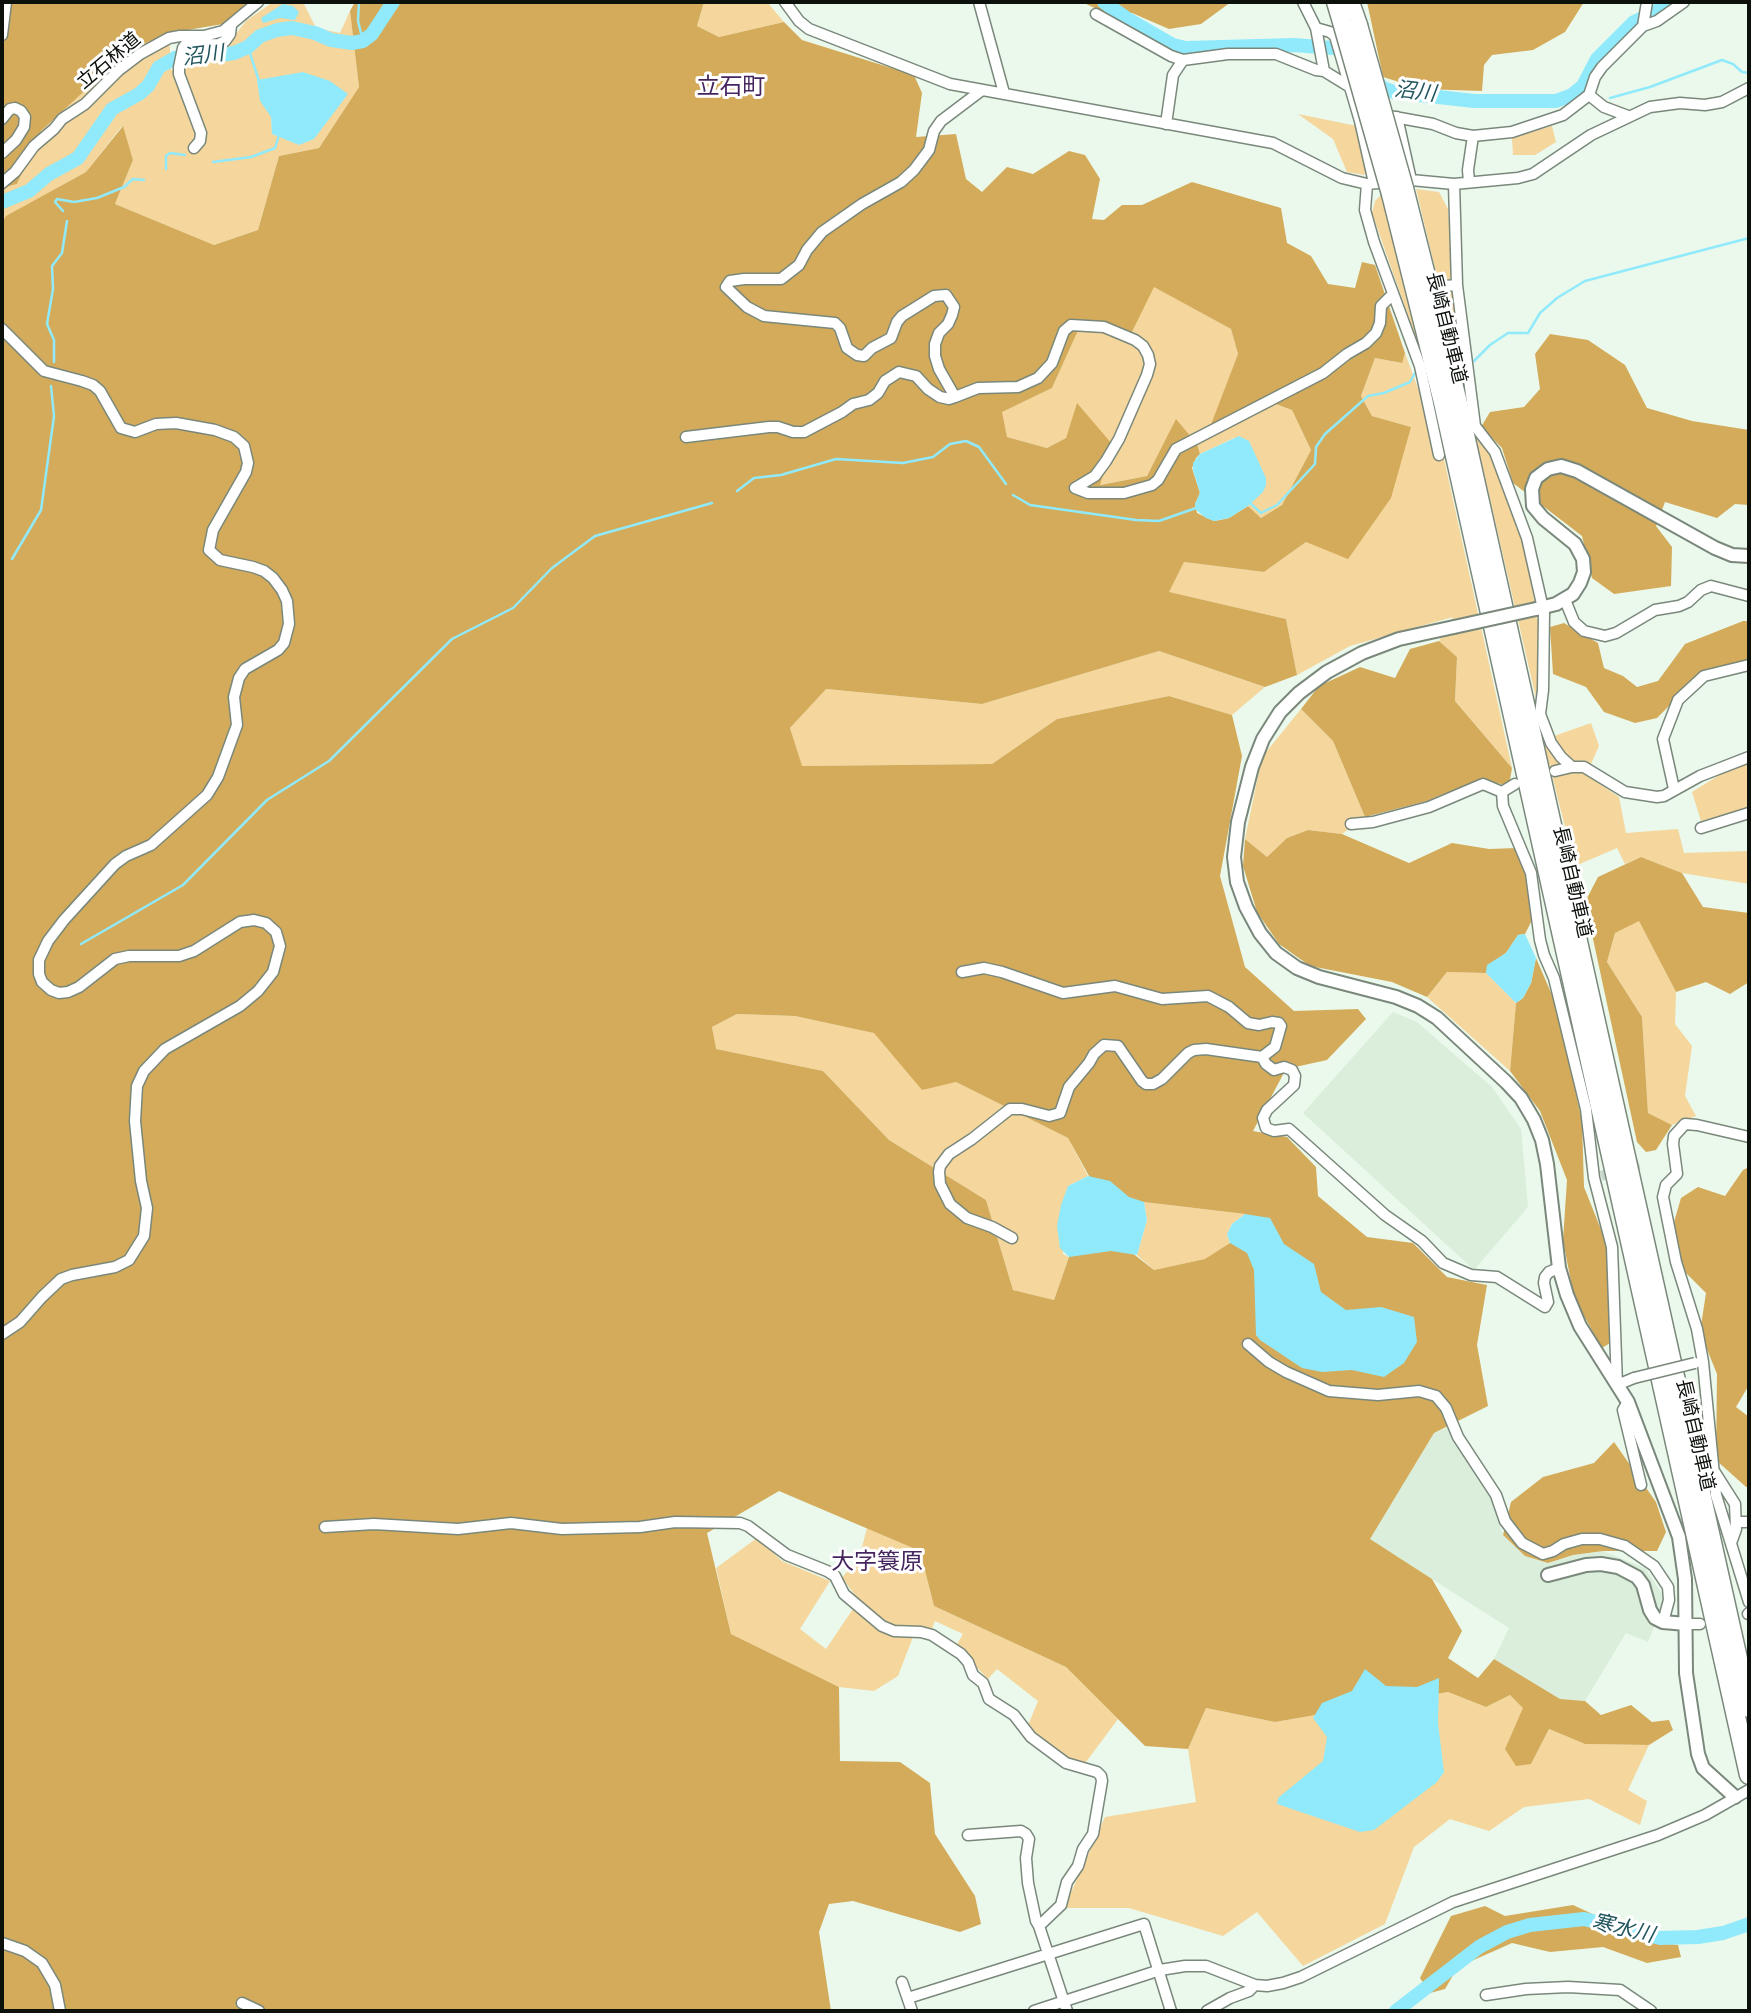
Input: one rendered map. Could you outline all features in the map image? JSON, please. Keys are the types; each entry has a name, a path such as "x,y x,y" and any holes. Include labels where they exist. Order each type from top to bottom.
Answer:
{"highway":[{"name":"長崎自動車道","path":"1336,2 1350,24 1402,187 1457,399 1749,1708"},
{"name":"長崎自動車道","path":"1350,2 1350,24"},
{"name":"長崎自動車道","path":"1402,187 1443,402 1749,1775"}],"street":[{"path":"2,35 6,2"},
{"name":"立石林道","path":"2,183 62,119 85,104 119,70 140,54 169,38 214,35 231,26 258,2"},
{"path":"785,2 799,21 828,37 950,84 1273,143 1342,178 1402,187 1518,178 1532,174 1591,135 1628,116 1657,106 1722,102 1749,88"},
{"path":"979,2 1004,93"},
{"path":"1303,2 1316,28 1324,71"},
{"path":"1360,121 1397,117 1473,136 1512,132 1544,123 1563,115 1589,94 1602,67 1643,26 1657,21 1684,2"},
{"path":"1643,26 1646,5"},
{"path":"1096,14 1183,60 1228,54 1276,54 1324,71 1350,87"},
{"path":"194,148 200,141 201,133 178,67 183,48 193,44 219,44 230,34 231,26"},
{"path":"1316,28 1331,32 1336,41 1360,121 1370,184 1365,210 1420,366 1439,455"},
{"path":"1166,124 1173,75 1183,60"},
{"path":"955,397 939,369 935,356 935,344 948,324 954,307 946,295 934,296 902,316 891,338 879,343 864,356 847,348 840,328 835,323 764,316 747,307 726,287 730,281 781,279 799,265 807,250 822,233 862,204 901,182 914,170 929,150 934,131 941,121 982,90"},
{"path":"1589,94 1604,107 1628,116"},
{"path":"2,118 10,109 15,108 25,117 24,127 16,140 2,153"},
{"path":"1397,117 1402,187"},
{"path":"1469,182 1473,136"},
{"path":"1454,184 1457,285 1475,426 1495,452 1502,467 1527,538 1540,608 1544,690 1541,714 1551,743 1572,767"},
{"path":"1445,286 1457,285"},
{"path":"686,437 769,427 804,432 853,404 869,400 878,393 885,381 899,372 916,376 928,389 949,399 978,387 1018,387 1038,378 1052,363 1064,331 1071,325 1104,327 1143,346 1150,364 1124,428 1106,461 1095,476 1075,488 1088,493 1124,493 1152,485 1158,480 1176,449 1323,373 1366,343 1376,333 1380,323 1381,306 1397,297"},
{"path":"2,329 44,372 93,385 100,391 121,428 135,432 156,424 176,423 234,436 244,446 248,463 246,472 213,530 209,550 219,560 253,567 273,578 287,601 289,624 284,643 278,650 245,669 239,678 234,697 237,725 218,777 207,795 151,845 115,864 48,941 39,961 38,974 51,990 68,992 79,987 115,959 129,956 179,956 194,951 240,922 254,920 266,923 275,932 280,946 273,972 258,991 240,1006 165,1049 144,1071 137,1086 135,1121 141,1181 147,1208 144,1236 129,1260 116,1267 61,1279 20,1322 2,1334"},
{"path":"1735,1797 1703,1768 1698,1754 1686,1673 1685,1579 1679,1536 1628,1402 1580,1326 1559,1268 1547,1164 1534,1120 1521,1098 1507,1082 1445,1026 1418,1006 1396,997 1319,977 1297,968 1276,954 1260,933 1246,907 1237,881 1234,857 1238,822 1252,767 1263,739 1280,712 1299,693 1327,672 1362,653 1399,639 1565,600 1580,583 1584,572 1583,559 1575,544 1543,518 1533,506 1532,489 1536,478 1548,469 1561,466 1577,471 1715,548 1732,555 1749,556"},
{"path":"1565,600 1574,622 1584,631 1605,636 1616,633 1655,610 1688,602 1701,590 1711,586 1749,596"},
{"path":"1674,789 1663,739 1678,700 1704,677 1749,665"},
{"path":"1555,771 1572,767 1588,769 1630,794 1657,797 1749,757"},
{"path":"1351,824 1373,822 1429,807 1483,784 1502,792"},
{"path":"1502,792 1515,784"},
{"path":"1502,792 1503,806 1531,873 1540,940 1554,978 1586,1109 1612,1247 1617,1385"},
{"path":"1701,828 1749,813"},
{"path":"962,972 984,968 1063,993 1115,986 1162,999 1196,996 1217,999 1248,1023 1279,1023 1280,1032 1275,1047 1262,1057 1206,1049 1194,1051 1177,1061 1162,1079 1153,1084 1146,1084 1118,1046 1107,1044 1097,1049 1069,1087 1060,1113 1049,1116 1022,1109 1003,1112 972,1139 949,1154 939,1172 940,1184 946,1198 958,1212 1012,1238"},
{"path":"1262,1057 1274,1070 1284,1067 1292,1070 1295,1076 1294,1086 1267,1110 1263,1118 1266,1128 1289,1129 1385,1215 1422,1241 1443,1263 1471,1275 1497,1277 1545,1307 1548,1302 1545,1277 1559,1268"},
{"path":"1749,1137 1685,1124 1674,1136 1677,1174 1663,1190 1676,1262 1697,1329 1716,1495 1730,1543 1746,1583 1749,1602"},
{"path":"1248,1344 1286,1372 1329,1391 1378,1395 1419,1391 1436,1396 1446,1408 1458,1437 1496,1495 1505,1521 1522,1543 1543,1554 1582,1539 1600,1539 1625,1546 1654,1566 1668,1587 1669,1600 1662,1622"},
{"path":"1617,1385 1634,1378 1699,1363"},
{"path":"1628,1402 1623,1410 1640,1485"},
{"path":"1712,1470 1718,1475 1735,1504 1737,1522 1730,1543"},
{"path":"325,1527 374,1524 458,1529 511,1523 562,1529 640,1527 675,1522 730,1522 748,1526 787,1555 835,1576 844,1594 882,1626 894,1631 932,1635 961,1654 968,1662 973,1675 983,1682 989,1699 1014,1715 1031,1737 1066,1763 1097,1772 1101,1776 1093,1834 1067,1882 1061,1905 1040,1926"},
{"path":"1737,1522 1749,1522"},
{"path":"1548,1575 1586,1565 1618,1567 1637,1577 1643,1584 1650,1609 1656,1618 1662,1622 1700,1624"},
{"path":"1034,2011 1065,2007 1160,1970 1196,1965 1206,1966 1255,1985 1283,1983 1301,1977 1453,1902 1658,1835 1704,1815 1749,1790"},
{"path":"968,1835 1021,1831 1027,1834 1028,1883 1036,1922 1040,1926 1065,2007"},
{"path":"908,1998 1144,1924 1171,2011"},
{"path":"2,1943 26,1951 42,1963 55,1985 60,2011"},
{"path":"902,1982 912,2011"},
{"path":"1207,2011 1249,1991 1255,1985"},
{"path":"1486,1995 1568,1987 1620,1990 1651,2011"},
{"path":"242,2003 259,2011"}],"shaded area":[{"path":"2,2 253,2 229,23 170,33 129,50 41,131 17,184 2,188"},
{"path":"273,2 303,2 316,28 340,33 350,11 359,87 319,148 279,156 258,230 214,245 115,204 133,160 122,126 86,172 7,216 2,223 2,188 17,184 41,131 129,50 169,33 171,70 245,56 226,47 246,21","holes":["271,117 300,145 272,134"]},
{"path":"355,2 704,2 697,26 719,37 784,22 802,40 914,75 922,93 916,137 956,134 966,179 982,192 1007,167 1033,174 1069,151 1085,155 1100,179 1092,219 1104,220 1122,205 1142,205 1192,182 1281,208 1287,243 1311,256 1328,284 1355,288 1362,262 1375,265 1405,353 1402,363 1375,358 1361,396 1372,416 1411,427 1391,498 1348,559 1306,542 1264,572 1184,562 1169,592 1286,619 1297,675 1265,687 1159,651 982,704 826,689 790,728 802,766 992,764 1057,719 1169,696 1232,715 1242,756 1220,876 1245,967 1294,1011 1358,1009 1366,1019 1327,1060 1286,1069 1253,1131 1287,1137 1316,1167 1318,1196 1367,1237 1413,1243 1447,1277 1487,1285 1477,1345 1488,1406 1434,1433 1370,1539 1432,1579 1462,1631 1448,1658 1478,1678 1494,1659 1560,1699 1585,1701 1601,1715 1631,1705 1652,1722 1669,1720 1673,1730 1649,1745 1585,1744 1549,1729 1531,1764 1516,1766 1505,1749 1523,1708 1510,1695 1486,1707 1448,1692 1275,1722 1206,1708 1188,1749 1145,1746 1066,1667 934,1606 920,1551 779,1491 707,1533 731,1634 839,1687 840,1761 900,1762 930,1783 935,1834 975,1896 981,1924 960,1932 853,1901 829,1904 819,1932 831,2011 2,2011 2,223 6,216 86,172 123,126 133,160 115,204 214,245 258,230 279,156 319,148 359,87 350,11","holes":["1154,287 1231,329 1238,354 1205,440 1270,402 1292,410 1311,450 1282,505 1261,518 1248,506 1229,518 1214,521 1197,513 1195,504 1200,493 1192,468 1200,454 1197,444 1176,419 1147,476 1100,485 1112,444 1077,403 1066,438 1047,448 1007,437 1002,412 1052,388 1080,326 1128,340","737,1014 795,1016 874,1033 922,1090 956,1082 1068,1138 1104,1203 1144,1202 1245,1214 1260,1243 1230,1243 1205,1259 1154,1270 1095,1224 1069,1257 1054,1300 1013,1290 986,1200 889,1140 823,1071 716,1049 712,1027"]},
{"path":"704,2 767,2 784,22 719,37 697,26"},
{"path":"1082,2 1231,2 1201,24 1169,29 1132,13 1101,11"},
{"path":"1367,2 1584,2 1565,32 1533,50 1492,55 1484,65 1482,91 1422,89 1383,77"},
{"path":"1298,114 1357,126 1368,165 1364,175 1347,172 1333,139"},
{"path":"1552,126 1556,142 1535,155 1513,155 1512,138"},
{"path":"1416,189 1439,192 1448,209 1459,369"},
{"path":"1384,192 1423,358 1372,213 1375,201"},
{"path":"1153,286 1231,329 1238,354 1206,439 1269,402 1292,410 1311,450 1282,505 1261,518 1248,506 1250,504 1234,438 1200,454 1197,444 1176,420 1147,476 1099,485 1078,404 1066,438 1047,448 1007,437 1001,412 1052,388 1080,325 1128,340"},
{"path":"1550,334 1588,340 1625,365 1647,408 1692,421 1749,430 1749,505 1735,504 1717,518 1665,502 1656,526 1672,547 1671,586 1614,594 1592,578 1582,536 1513,483 1502,448 1481,427 1490,412 1524,407 1540,389 1535,354"},
{"path":"1405,353 1444,459 1512,768 1455,701 1457,657 1439,641 1453,617 1350,646 1297,675 1286,619 1168,592 1184,562 1264,572 1306,542 1411,427 1372,416 1361,396 1375,358 1401,363"},
{"path":"1475,434 1495,459 1524,543 1542,645 1536,698"},
{"path":"1749,621 1749,660 1703,672 1657,718 1635,723 1604,712 1586,687 1553,674 1550,627 1564,623 1598,643 1604,668 1623,676 1637,687 1658,681 1685,644"},
{"path":"1439,641 1457,657 1455,701 1512,768 1509,786 1480,779 1427,801 1365,817 1333,741 1301,709 1319,686 1360,667 1395,678 1410,649"},
{"path":"1159,651 1265,687 1232,715 1169,696 1057,719 992,764 801,766 790,728 825,689 982,704"},
{"path":"1301,709 1333,741 1365,817 1342,834 1308,830 1287,838 1267,857 1245,839 1262,757"},
{"path":"1591,723 1599,746 1586,775 1619,797 1626,833 1678,829 1684,853 1749,851 1749,884 1682,873 1641,857 1625,864 1617,848 1575,866 1543,740"},
{"path":"1749,764 1749,809 1701,821 1692,792 1731,768"},
{"path":"1308,830 1342,834 1409,863 1452,843 1489,849 1517,848 1526,876 1532,920 1525,934 1518,935 1506,953 1488,965 1486,973 1447,972 1427,997 1392,982 1310,966 1279,944 1257,912 1243,866 1245,839 1267,857 1287,838"},
{"path":"1641,857 1682,873 1703,907 1749,913 1749,982 1730,994 1706,982 1676,992 1639,921 1615,933 1607,962 1642,1017 1648,1113 1672,1125 1656,1150 1646,1152 1637,1142 1585,902 1598,877"},
{"path":"1639,920 1676,992 1675,1024 1692,1046 1685,1096 1696,1116 1672,1125 1648,1113 1642,1017 1607,962 1615,933"},
{"path":"1536,958 1555,1002 1582,1121 1584,1187 1608,1247 1610,1343 1602,1348 1574,1298 1563,1240 1567,1180 1540,1111 1510,1071 1516,1003 1523,998 1531,983"},
{"path":"1447,972 1486,973 1516,1003 1510,1071 1427,997"},
{"path":"1393,1012 1417,1022 1492,1087 1521,1129 1528,1207 1474,1270 1303,1113"},
{"path":"737,1014 795,1016 875,1033 922,1089 956,1082 1068,1138 1088,1176 1068,1186 1063,1254 1069,1257 1054,1300 1013,1290 986,1200 889,1140 823,1071 715,1049 712,1027"},
{"path":"1749,1167 1749,1385 1736,1407 1749,1417 1749,1486 1746,1487 1716,1460 1717,1374 1700,1332 1706,1293 1682,1269 1674,1222 1681,1198 1698,1187 1725,1196 1743,1170"},
{"path":"1144,1202 1245,1214 1232,1224 1227,1234 1230,1243 1206,1259 1154,1270 1137,1255 1147,1220"},
{"path":"1449,1427 1492,1501 1503,1535 1525,1556 1548,1563 1573,1555 1603,1551 1645,1568 1665,1598 1648,1642 1626,1633 1585,1701 1560,1699 1494,1659 1509,1628 1369,1539 1434,1433"},
{"path":"1614,1442 1656,1502 1666,1532 1657,1551 1603,1551 1573,1555 1548,1563 1525,1556 1503,1535 1511,1502 1543,1477 1594,1463"},
{"path":"867,1528 920,1551 934,1606 1066,1667 1118,1719 1086,1762 1063,1768 1025,1733 1038,1701 997,1669 988,1679 956,1646 963,1634 935,1621 929,1637 913,1637 898,1676 874,1691 839,1687 731,1634 716,1568 757,1538 782,1561 830,1581 800,1629 826,1649 859,1600 842,1578 860,1555"},
{"path":"1448,1692 1486,1707 1510,1695 1524,1708 1505,1749 1531,1764 1549,1729 1585,1744 1649,1745 1628,1790 1647,1801 1640,1825 1589,1799 1524,1807 1489,1831 1450,1819 1414,1847 1385,1924 1303,1966 1257,1912 1223,1936 1129,1908 1064,1908 1105,1817 1196,1802 1188,1749 1206,1708 1275,1722"},
{"path":"1573,1905 1653,1942 1678,1945 1681,1957 1647,1963 1603,1947 1550,1952 1512,1943 1458,1967 1445,1989 1430,1993 1420,1978 1451,1916 1485,1906 1505,1916"}],"water":[{"path":"283,4 293,6 299,12 295,20 280,18 263,23 261,18"},
{"path":"303,72 330,81 348,94 314,139 299,145 272,134 271,117 260,101 257,80"},
{"path":"1239,436 1249,441 1266,478 1266,485 1263,492 1248,506 1229,518 1214,521 1196,510 1195,504 1200,493 1193,463 1200,454"},
{"path":"1525,934 1536,958 1531,983 1523,998 1516,1003 1486,973 1487,965 1506,953 1518,935"},
{"path":"1088,1176 1110,1181 1129,1197 1144,1202 1147,1220 1137,1255 1111,1251 1069,1257 1060,1248 1057,1226 1068,1186"},
{"path":"1245,1214 1270,1218 1284,1244 1314,1264 1321,1292 1346,1310 1381,1307 1414,1317 1417,1342 1404,1363 1384,1377 1352,1370 1322,1372 1302,1368 1260,1340 1256,1335 1254,1270 1247,1253 1230,1243 1227,1234 1232,1224"},
{"path":"1365,1669 1386,1686 1417,1687 1439,1678 1438,1723 1444,1772 1437,1782 1374,1830 1360,1832 1277,1804 1278,1798 1323,1761 1327,1737 1313,1718 1322,1703 1352,1691"}],"waterway":[{"path":"359,2 358,21 363,41"},
{"name":"沼川","path":"2,202 29,191 49,174 78,158 112,109 139,94 148,86 159,67 175,58 206,53 234,53 248,47 260,36 292,28 331,40 352,43 363,41 372,34 393,2"},
{"name":"沼川","path":"1104,2 1173,45 1186,48 1294,45 1345,49 1350,53"},
{"name":"沼川","path":"1373,78 1383,88 1394,92 1474,101 1556,101 1572,95 1583,86 1597,59 1634,22 1672,2"},
{"path":"248,47 259,81"},
{"path":"1610,98 1650,87 1722,60 1733,64 1742,72 1749,73"},
{"path":"213,162 251,157 275,148 279,135"},
{"path":"166,169 166,156 170,153 185,155"},
{"path":"63,211 55,202 57,199 74,202 97,198 124,187 133,179 144,180"},
{"path":"54,362 54,340 47,324 53,289 52,266 62,253 67,221"},
{"path":"1474,361 1490,345 1508,333 1528,333 1540,313 1557,298 1585,281 1749,238"},
{"path":"1249,502 1261,513 1277,505 1315,464 1316,447 1325,434 1368,396 1384,393 1410,382 1415,373"},
{"path":"12,559 41,510 54,416 51,386"},
{"path":"737,491 754,478 781,475 836,459 903,463 933,457 950,444 966,441 979,447 1006,484"},
{"path":"1013,495 1030,505 1136,520 1159,521 1196,508"},
{"path":"81,944 183,885 267,800 329,761 452,639 513,608 552,568 595,536 712,503"},
{"name":"寒水川","path":"1396,2011 1479,1947 1507,1932 1530,1925 1584,1919 1660,1938 1698,1937 1723,1933 1749,1924"}],"tunnel":[{"path":"1601,1176 1641,1163"}],"district":[{"name":"立石町","path":"731,87"},
{"name":"大字簑原","path":"877,1562"}]}
